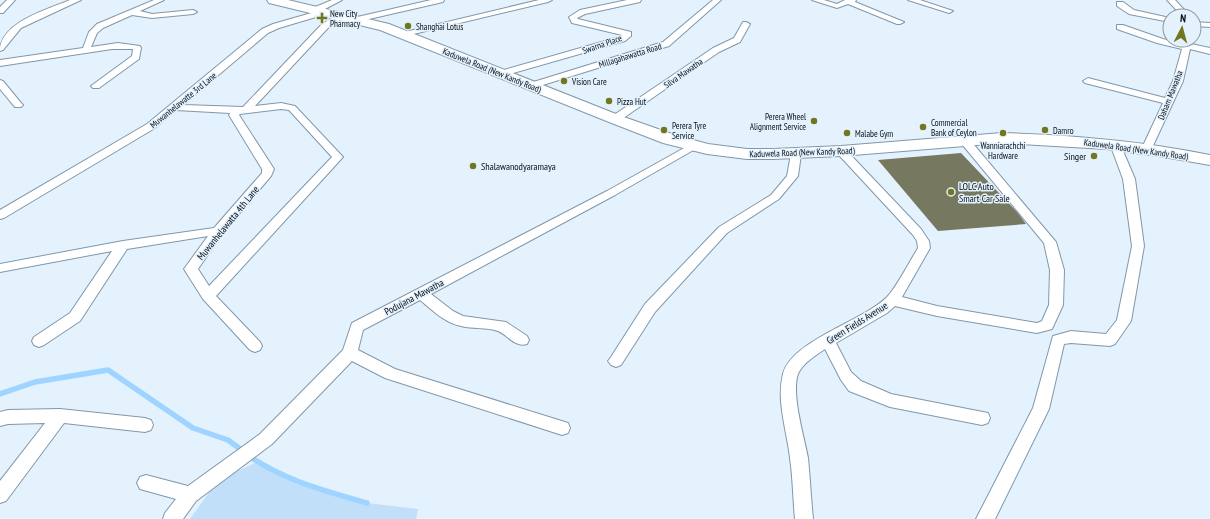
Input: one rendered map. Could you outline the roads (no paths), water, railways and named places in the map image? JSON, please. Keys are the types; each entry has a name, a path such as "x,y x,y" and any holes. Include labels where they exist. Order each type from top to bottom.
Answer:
{"main road":[{"name":"Kaduwela Road (New Kandy Road)","path":"273,0 349,18 405,34 530,86 615,119 692,146 747,154 796,154 841,152 1002,138 1115,144 1147,148 1210,160"}],"street":[{"path":"0,10 11,0"},
{"path":"0,48 18,26 35,17 78,0"},
{"path":"86,50 93,32 100,26 160,0"},
{"name":"Muwanhelawatte 3rd Lane","path":"0,215 146,129 175,107 265,31 319,11 338,0"},
{"path":"241,110 326,26 349,18 440,0"},
{"path":"405,34 548,0"},
{"name":"Swarna Place","path":"500,74 622,39 628,34 575,21 573,17 583,12 637,0"},
{"name":"Millagahawatta Road","path":"530,86 666,44 717,0"},
{"path":"816,0 837,6 850,1 900,22"},
{"path":"912,0 949,11"},
{"path":"1171,0 1178,8"},
{"path":"1120,4 1132,12 1162,18"},
{"path":"130,12 152,16 194,12"},
{"name":"Silva Mawatha","path":"615,119 716,50 737,40 746,24"},
{"path":"1120,27 1162,41"},
{"path":"0,63 120,46 137,48 136,56 96,86"},
{"name":"Daham Mawatha","path":"1147,148 1168,102 1186,48"},
{"path":"1188,48 1210,59"},
{"path":"1191,48 1210,52"},
{"path":"1088,81 1168,102"},
{"path":"0,83 18,106"},
{"path":"175,107 241,110 280,106 292,108 338,156 208,296"},
{"name":"Muwanhelawatta 4th Lane","path":"241,110 234,115 268,169 267,174 218,231 191,269 208,296 256,346"},
{"path":"893,300 937,311 1037,328 1047,325 1056,305 1057,270 1050,242 965,141"},
{"path":"985,519 1041,409 1058,340 1071,337 1110,340 1124,321 1138,246 1129,179 1115,144"},
{"name":"Podujana Mawatha","path":"350,353 358,327 611,192 692,146"},
{"name":"Green Fields Avenue","path":"804,519 799,459 788,391 791,372 798,361 813,348 828,341 882,309 893,300 924,248 923,241 917,232 841,152"},
{"path":"616,361 650,308 697,256 723,230 776,197 792,176 796,154"},
{"path":"0,268 123,245 218,231"},
{"path":"39,341 75,317 123,245"},
{"path":"420,293 448,315 461,321 501,326 522,340"},
{"path":"828,341 846,376 855,386 890,400 982,418"},
{"path":"172,519 190,495 266,439 350,353 390,374 562,428"},
{"path":"0,495 60,416"},
{"path":"0,420 8,417 60,416 145,425"},
{"path":"146,483 190,495"}],"waterway":[{"path":"0,394 35,382 108,370 193,428 228,440 243,451"},
{"path":"249,456 291,479 367,503"}],"place":[{"name":"New City Pharmacy","path":"322,18"},
{"name":"Shanghai Lotus","path":"408,26"},
{"name":"Vision Care","path":"564,81"},
{"name":"Pizza Hut","path":"609,101"},
{"name":"Perera Wheel Alignment Service","path":"814,121"},
{"name":"Commercial Bank of Ceylon","path":"923,127"},
{"name":"Perera Tyre Service","path":"664,130"},
{"name":"Damro","path":"1045,130"},
{"name":"Malabe Gym","path":"847,133"},
{"name":"Wanniarachchi Hardware","path":"1003,133"},
{"name":"Singer","path":"1094,156"},
{"name":"Shalawanodyaramaya","path":"473,166"},
{"name":"LOLC Auto Smart Car Sale","path":"951,192"}]}
